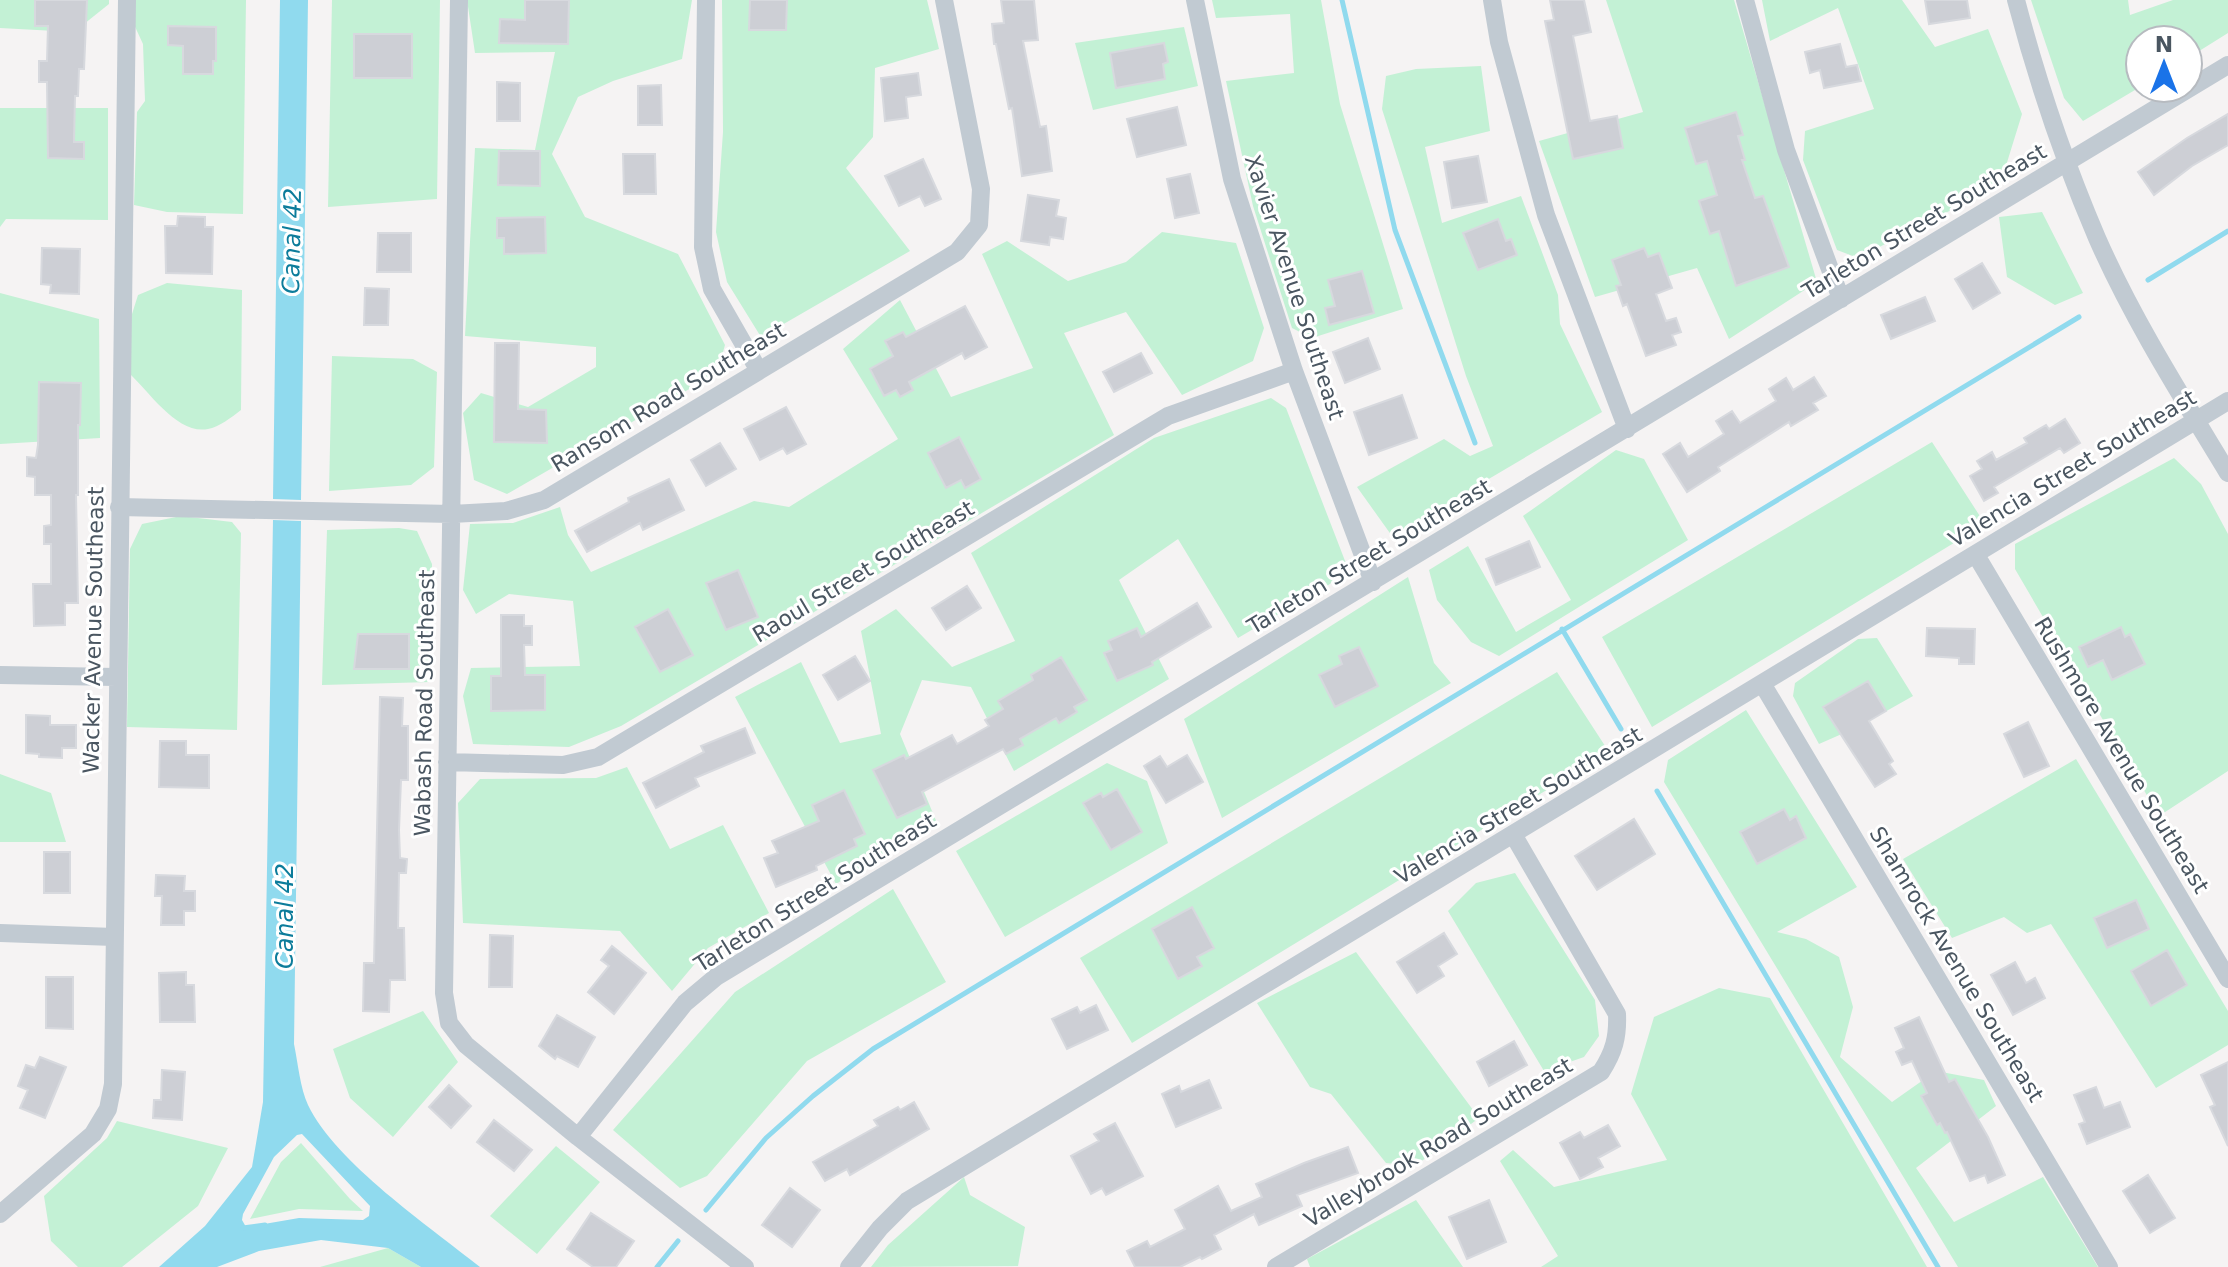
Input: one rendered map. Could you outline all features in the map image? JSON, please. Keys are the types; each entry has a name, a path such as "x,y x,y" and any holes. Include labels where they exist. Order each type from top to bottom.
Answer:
{"street":[{"name":"Wacker Avenue Southeast","path":"0,1214 93,1134 108,1109 113,1084 127,0"},
{"name":"Wabash Road Southeast","path":"459,0 444,993 449,1023 466,1045 745,1267"},
{"path":"706,0 703,247 712,289 759,371"},
{"name":"Ransom Road Southeast","path":"119,507 452,514 506,511 544,500 957,252 979,225 981,189 944,0"},
{"name":"Xavier Avenue Southeast","path":"1195,0 1232,179 1294,371 1373,582"},
{"path":"1492,0 1499,42 1546,215 1627,429"},
{"path":"1745,0 1786,150 1841,299"},
{"path":"2016,0 2067,162 2105,253 2139,322 2228,473"},
{"name":"Tarleton Street Southeast","path":"578,1137 685,1003 716,977 2228,65"},
{"name":"Raoul Street Southeast","path":"447,762 563,765 598,757 1168,416 1294,371"},
{"name":"Valencia Street Southeast","path":"849,1267 880,1228 907,1201 2228,401"},
{"name":"Rushmore Avenue Southeast","path":"1976,555 2228,979"},
{"path":"0,675 116,677"},
{"name":"Shamrock Avenue Southeast","path":"1763,685 2109,1267"},
{"name":"Valleybrook Road Southeast","path":"1276,1267 1601,1072 1612,1055 1618,1035 1617,1014 1514,836"},
{"path":"0,933 114,937"}],"green space":[{"path":"0,0 109,0 109,4 74,32 0,28"},
{"path":"134,0 246,0 243,214 167,212 134,205 137,112 145,101 143,44 131,18"},
{"path":"332,0 440,0 437,199 328,207"},
{"path":"467,0 692,0 682,59 613,81 578,97 552,154 585,217 678,254 725,345 717,373 507,494 474,480 463,413 481,393 528,407 596,367 596,347 465,336 475,148 535,150 555,52 475,53"},
{"path":"722,0 927,0 939,49 875,68 873,137 846,168 910,251 761,337 727,282 716,232 723,132"},
{"path":"1212,0 1321,0 1340,104 1403,309 1312,338 1292,328 1253,206 1226,81 1294,73 1290,14 1216,18"},
{"path":"1606,0 1734,0 1817,282 1729,339 1697,268 1595,297 1539,141 1643,112"},
{"path":"1762,0 1902,0 1935,47 1988,29 2022,114 2000,185 1858,258 1837,250 1803,160 1805,131 1874,109 1838,8 1770,41"},
{"path":"2031,0 2128,0 2130,15 2173,0 2228,0 2228,33 2204,48 2204,24 2124,24 2124,97 2083,121 2064,98"},
{"path":"1184,27 1198,86 1093,110 1075,43"},
{"path":"1481,66 1490,131 1425,147 1442,223 1521,196 1558,295 1560,324 1602,412 1392,536 1357,487 1444,439 1470,456 1493,446 1466,376 1382,109 1386,76 1416,69"},
{"path":"0,108 108,108 108,220 6,219 0,227"},
{"path":"2042,212 2083,293 2055,305 2007,277 1999,217"},
{"path":"1162,232 1236,243 1264,328 1253,361 1182,395 1126,312 1064,333 1114,435 621,726 569,747 473,744 463,696 471,668 580,666 573,601 509,594 476,614 463,590 470,524 513,523 560,507 568,535 591,572 754,501 789,507 898,439 843,349 900,300 951,397 1033,368 982,254 1007,241 1068,281 1126,262"},
{"path":"167,283 242,290 241,410 212,428 197,429 175,419 131,375 127,330 138,295"},
{"path":"0,293 99,319 100,438 0,444"},
{"path":"332,356 413,359 437,372 434,467 411,485 329,491"},
{"path":"1271,398 1286,408 1347,566 1330,584 1238,638 1178,539 1119,580 1169,679 1014,771 971,687 922,680 900,734 937,823 836,884 735,697 801,662 840,743 881,734 861,631 896,609 952,667 1015,641 971,553 1154,438"},
{"path":"1932,442 1985,524 1652,727 1602,637"},
{"path":"1616,450 1644,459 1688,540 1499,656 1471,642 1437,600 1429,570 1468,546 1516,632 1571,600 1523,516"},
{"path":"2174,458 2201,484 2228,534 2228,771 2159,816 2015,569 2015,544"},
{"path":"181,516 232,522 241,533 237,730 127,727 130,549 142,524"},
{"path":"399,528 417,531 432,564 431,682 322,685 327,530"},
{"path":"1408,577 1434,663 1451,683 1222,818 1184,719"},
{"path":"1877,638 1913,696 1860,726 1819,744 1793,696 1795,683 1858,639"},
{"path":"1557,672 1609,752 1132,1043 1080,958"},
{"path":"1746,710 1857,887 1777,932 1806,939 1839,957 1853,1007 1840,1057 1892,1102 1936,1071 1984,1080 1996,1106 1916,1168 1954,1222 2043,1177 2098,1267 1958,1267 1664,782 1668,760"},
{"path":"2076,759 2228,1011 2228,1045 2156,1088 2051,924 2027,933 2004,917 1952,938 1903,859"},
{"path":"1107,763 1147,781 1168,843 1005,937 956,851"},
{"path":"627,767 670,849 723,825 769,913 708,948 672,991 620,931 463,923 458,803 480,779 596,778"},
{"path":"0,774 51,793 66,842 0,842"},
{"path":"1515,873 1595,1000 1599,1036 1584,1057 1544,1071 1448,911 1476,883"},
{"path":"893,889 946,982 807,1061 707,1176 680,1188 613,1130 735,992"},
{"path":"1356,952 1479,1118 1415,1166 1386,1163 1331,1094 1310,1087 1257,1003"},
{"path":"1719,988 1770,998 1927,1267 1541,1267 1558,1256 1500,1161 1513,1150 1554,1187 1667,1160 1631,1094 1654,1017"},
{"path":"423,1011 458,1062 393,1137 350,1098 333,1049"},
{"path":"117,1121 228,1148 198,1206 122,1267 78,1267 51,1241 44,1196 107,1138"},
{"path":"301,1143 363,1211 299,1209 250,1219 281,1162"},
{"path":"556,1146 600,1182 537,1254 490,1216"},
{"path":"964,1177 970,1195 1025,1227 1018,1266 871,1267 888,1245"},
{"path":"1416,1200 1463,1267 1310,1267 1307,1259"},
{"path":"388,1248 421,1267 320,1267"}],"water":[{"name":"Canal 42","path":"280,0 308,0 301,500 273,499"},
{"name":"Canal 42","path":"273,520 301,521 294,1044 301,1083 308,1105 321,1127 361,1171 480,1267 421,1267 388,1248 321,1240 259,1251 217,1267 159,1267 205,1226 252,1167 263,1102","holes":["302,1134 370,1206 369,1216 363,1220 299,1218 246,1227 242,1220 274,1157 297,1135"]}],"building":[{"path":"35,0 87,0 84,69 79,69 78,96 75,96 74,142 84,142 84,159 48,158 47,82 39,82 39,61 47,61 48,26 35,26"},
{"path":"525,0 569,0 568,44 499,43 500,19 525,20"},
{"path":"750,0 787,0 786,30 749,30"},
{"path":"1001,0 1034,0 1038,40 1023,41 1040,127 1046,126 1052,171 1022,176 1012,108 1009,109 994,44 992,24 1004,23"},
{"path":"1550,0 1584,0 1591,32 1573,36 1590,121 1617,116 1623,148 1573,159 1545,21 1554,20"},
{"path":"1925,0 1967,0 1970,18 1929,24"},
{"path":"168,26 216,27 213,74 183,74 183,46 168,45"},
{"path":"354,34 412,34 412,78 354,78"},
{"path":"1164,43 1168,62 1163,64 1165,79 1116,88 1110,53"},
{"path":"1840,44 1846,67 1857,65 1861,81 1824,88 1820,70 1810,73 1805,52"},
{"path":"918,73 921,95 906,97 908,118 885,121 881,78"},
{"path":"497,82 520,83 520,121 497,121"},
{"path":"661,85 662,125 638,125 638,86"},
{"path":"1177,107 1186,145 1137,157 1127,119"},
{"path":"1736,112 1743,135 1738,136 1745,160 1742,160 1755,198 1763,196 1789,267 1736,286 1719,231 1710,234 1699,201 1717,195 1707,161 1696,164 1685,128"},
{"path":"2228,114 2228,145 2192,166 2154,195 2138,172"},
{"path":"499,151 540,151 540,186 498,185"},
{"path":"623,154 655,154 656,194 624,194"},
{"path":"1478,156 1487,202 1452,208 1444,162"},
{"path":"923,159 941,199 925,206 920,196 899,206 885,176"},
{"path":"1190,174 1199,213 1175,218 1167,179"},
{"path":"1028,195 1059,200 1056,216 1066,218 1063,239 1050,237 1049,245 1021,241"},
{"path":"178,216 205,217 205,227 213,227 212,274 166,273 165,226 177,226"},
{"path":"545,217 546,253 504,254 504,238 497,238 497,218"},
{"path":"1498,219 1506,241 1511,239 1517,255 1478,270 1463,233"},
{"path":"378,233 411,233 411,272 377,272"},
{"path":"42,248 80,249 79,294 50,293 51,285 41,284"},
{"path":"1644,248 1648,257 1659,253 1672,288 1656,294 1666,321 1676,318 1681,332 1672,335 1676,345 1646,356 1627,304 1623,306 1616,286 1621,285 1612,260"},
{"path":"1982,263 2000,293 1973,309 1955,279"},
{"path":"1362,271 1374,313 1329,325 1325,308 1335,306 1328,280"},
{"path":"365,288 389,289 388,325 364,325"},
{"path":"1925,297 1935,321 1891,339 1881,315"},
{"path":"965,306 987,347 965,359 962,353 909,382 913,390 900,397 896,390 884,396 870,369 893,356 885,341 903,332 906,337"},
{"path":"1368,338 1380,369 1345,383 1333,352"},
{"path":"495,343 519,343 518,409 546,410 547,443 494,442"},
{"path":"1141,353 1152,373 1114,392 1103,372"},
{"path":"1814,377 1826,396 1813,403 1818,410 1791,426 1789,422 1718,467 1720,471 1687,492 1663,454 1680,443 1688,457 1724,434 1716,421 1732,411 1740,423 1776,401 1769,389 1786,378 1793,390"},
{"path":"39,382 81,383 76,495 78,603 65,603 65,625 34,626 33,584 51,584 51,544 44,544 44,526 51,525 51,495 35,495 35,477 27,476 27,457 36,458 38,445"},
{"path":"1402,395 1417,438 1369,455 1354,412"},
{"path":"786,407 806,444 787,454 783,448 760,460 744,429"},
{"path":"2065,419 2080,443 2064,453 2060,448 1994,487 1998,493 1984,501 1970,476 1982,469 1977,461 1992,452 1996,460 2027,443 2024,438 2046,425 2049,429"},
{"path":"959,437 981,479 965,488 961,480 946,488 928,453"},
{"path":"720,443 736,469 706,486 691,460"},
{"path":"669,479 684,510 643,530 640,523 587,552 575,531 629,502 628,498"},
{"path":"1529,541 1540,567 1496,585 1486,559"},
{"path":"738,570 758,617 726,630 706,583"},
{"path":"967,586 981,608 946,630 932,608"},
{"path":"1197,603 1211,627 1152,662 1153,665 1117,681 1104,653 1112,650 1108,641 1137,628 1141,637"},
{"path":"668,609 693,655 660,672 635,627"},
{"path":"501,615 524,615 524,626 532,626 532,645 524,645 525,675 545,675 545,710 491,711 491,676 501,676"},
{"path":"2121,627 2125,637 2130,634 2145,664 2112,680 2103,660 2088,667 2079,647"},
{"path":"1927,628 1975,629 1974,664 1959,664 1959,658 1926,656"},
{"path":"358,634 409,634 409,669 354,669"},
{"path":"1359,647 1378,686 1335,707 1319,675 1342,664 1339,656"},
{"path":"855,656 870,681 838,700 823,675"},
{"path":"1061,657 1087,700 1074,707 1077,712 1059,723 1056,718 1020,739 1023,745 1006,754 1003,749 922,792 927,804 897,818 873,770 904,755 906,759 952,735 957,744 989,726 985,720 1003,709 998,701 1033,680 1031,675"},
{"path":"1868,681 1886,711 1869,721 1893,761 1889,764 1896,774 1875,787 1823,707"},
{"path":"380,697 403,698 402,726 408,726 408,780 401,780 399,830 400,858 407,859 406,873 399,873 398,928 404,928 405,980 390,980 389,1012 363,1011 364,963 374,963"},
{"path":"26,715 50,716 50,725 76,725 76,748 62,748 62,758 26,753"},
{"path":"2028,722 2049,766 2024,777 2004,734"},
{"path":"745,728 755,753 695,778 699,786 656,808 643,783 704,752 701,746"},
{"path":"160,741 186,741 186,755 209,755 209,788 159,787"},
{"path":"1187,755 1203,782 1166,803 1144,766 1160,756 1167,767"},
{"path":"1117,789 1142,832 1111,850 1083,803"},
{"path":"844,790 865,834 854,839 857,846 816,866 817,870 776,887 764,858 778,853 772,841 819,821 812,805"},
{"path":"1784,809 1790,820 1796,816 1806,838 1757,864 1740,832"},
{"path":"1634,819 1655,854 1597,890 1575,856"},
{"path":"44,852 70,852 70,893 44,893"},
{"path":"156,875 185,876 184,891 195,891 195,911 184,911 184,925 161,925 162,896 155,896"},
{"path":"2136,900 2149,929 2107,948 2094,918"},
{"path":"1192,907 1214,948 1197,957 1202,966 1178,979 1152,929"},
{"path":"1444,933 1457,954 1438,966 1444,976 1417,993 1397,962"},
{"path":"490,935 513,936 512,987 489,987"},
{"path":"612,946 646,973 614,1014 588,992 609,966 601,960"},
{"path":"2167,950 2187,985 2151,1006 2131,971"},
{"path":"2015,962 2026,983 2035,978 2045,998 2013,1015 1991,975"},
{"path":"186,972 186,985 194,985 195,1022 160,1022 159,973"},
{"path":"46,977 73,977 73,1029 46,1028"},
{"path":"1096,1005 1108,1030 1067,1049 1052,1019 1077,1007 1080,1013"},
{"path":"557,1015 595,1037 578,1067 557,1056 555,1059 539,1046"},
{"path":"1919,1017 1949,1082 1955,1079 1988,1137 2005,1175 1988,1183 1985,1175 1970,1181 1947,1132 1940,1123 1937,1125 1921,1096 1927,1093 1912,1061 1902,1065 1896,1052 1904,1048 1895,1028"},
{"path":"1514,1041 1527,1065 1489,1086 1477,1062"},
{"path":"40,1057 66,1067 45,1118 20,1108 28,1090 18,1086 26,1065 35,1068"},
{"path":"2228,1062 2228,1146 2210,1107 2215,1105 2201,1075"},
{"path":"162,1070 185,1072 182,1120 153,1118 154,1100 161,1100"},
{"path":"1209,1080 1221,1108 1176,1127 1162,1094 1179,1086 1181,1092"},
{"path":"449,1085 471,1106 451,1128 429,1107"},
{"path":"2096,1087 2104,1108 2120,1102 2130,1127 2087,1144 2079,1124 2085,1122 2074,1095"},
{"path":"914,1102 929,1129 850,1175 847,1169 825,1181 813,1162 878,1126 874,1120"},
{"path":"494,1120 532,1150 514,1171 477,1142"},
{"path":"1115,1123 1143,1176 1106,1195 1102,1188 1091,1194 1071,1156 1099,1141 1094,1134"},
{"path":"1608,1125 1620,1146 1598,1158 1603,1167 1580,1179 1560,1143 1580,1132 1584,1138"},
{"path":"1348,1147 1358,1173 1297,1195 1302,1206 1259,1225 1254,1214 1214,1235 1221,1249 1202,1259 1200,1257 1180,1267 1135,1267 1127,1251 1147,1241 1150,1247 1185,1229 1175,1210 1218,1186 1231,1211 1262,1197 1256,1184"},
{"path":"2148,1175 2175,1218 2150,1233 2123,1191"},
{"path":"790,1188 820,1210 792,1247 762,1225"},
{"path":"1489,1200 1506,1242 1467,1259 1449,1217"},
{"path":"591,1213 634,1241 616,1267 593,1267 567,1249"}],"waterway":[{"path":"1342,0 1395,230 1475,443"},
{"path":"2148,280 2228,231"},
{"path":"706,1210 766,1138 873,1049 2079,317"},
{"path":"1562,629 1621,729"},
{"path":"1657,791 1938,1267"},
{"path":"243,1228 265,1225"},
{"path":"657,1267 678,1241"}]}
